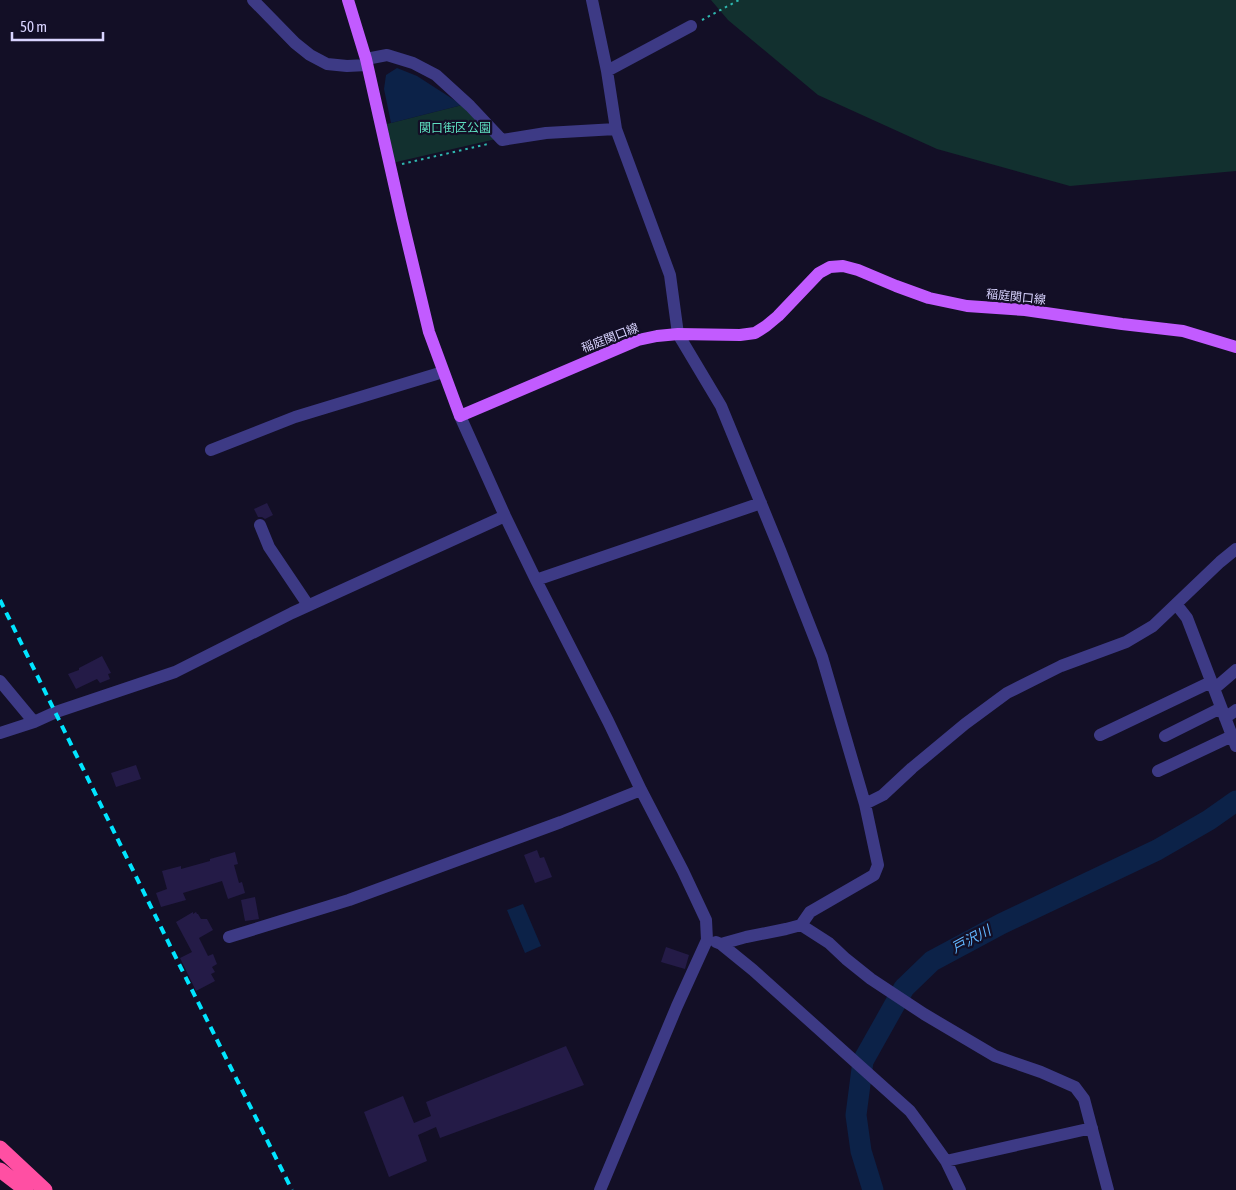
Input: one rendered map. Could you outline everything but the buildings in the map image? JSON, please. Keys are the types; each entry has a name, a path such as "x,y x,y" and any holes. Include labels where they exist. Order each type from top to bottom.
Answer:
{"highway":[{"path":"1,1149 45,1190"},
{"path":"0,1170 26,1190"}],"main road":[{"path":"348,0 367,62 429,332 460,416"},
{"name":"稲庭関口線","path":"460,416 638,340 678,334 740,335 755,333 778,316 819,273 830,267 843,266 858,270 929,298 967,306 1025,310 1183,331 1236,347"}],"street":[{"path":"253,0 295,44 327,64 347,66 387,55 414,63 436,75 470,106 502,140 546,133 616,129"},
{"path":"592,0 608,70 616,129 670,275 678,334 721,406 822,657 865,804 878,865 874,874 810,912 801,925 721,944"},
{"path":"608,70 691,26"},
{"path":"211,450 295,417 443,372"},
{"path":"460,416 536,580 706,920 707,940 677,1006 600,1190"},
{"path":"536,580 761,503"},
{"path":"0,733 175,672 308,605 505,516"},
{"path":"260,525 269,547 308,605"},
{"path":"865,804 883,795 958,730 1007,693 1062,666 1126,642 1153,626 1236,549"},
{"path":"1158,772 1234,741 1187,618 1176,604"},
{"path":"1100,735 1213,686 1236,670"},
{"path":"0,681 34,722"},
{"path":"1165,736 1223,713 1236,710"},
{"path":"229,937 349,900 561,822 641,790"},
{"path":"801,925 829,943 871,979 924,1014 995,1056 1041,1072 1075,1087 1084,1100 1108,1190"},
{"path":"707,940 721,944 753,970 910,1112 946,1161 960,1190"},
{"path":"946,1161 1092,1128"}],"path":[{"path":"691,26 739,0"},
{"path":"390,167 502,140"}],"green space":[{"path":"711,0 1236,0 1236,171 1070,186 937,149 818,95 728,20"},
{"name":"関口街区公園","path":"462,105 496,139 392,163 383,125"}],"water":[{"path":"397,68 417,76 462,105 391,123 384,89 386,75"},
{"path":"523,904 541,946 525,953 507,910"}],"waterway":[{"name":"戸沢川","path":"873,1190 861,1151 856,1115 863,1061 904,988 932,961 1001,924 1157,850 1209,820 1236,801"}],"railway":[{"path":"0,600 292,1190"}]}
